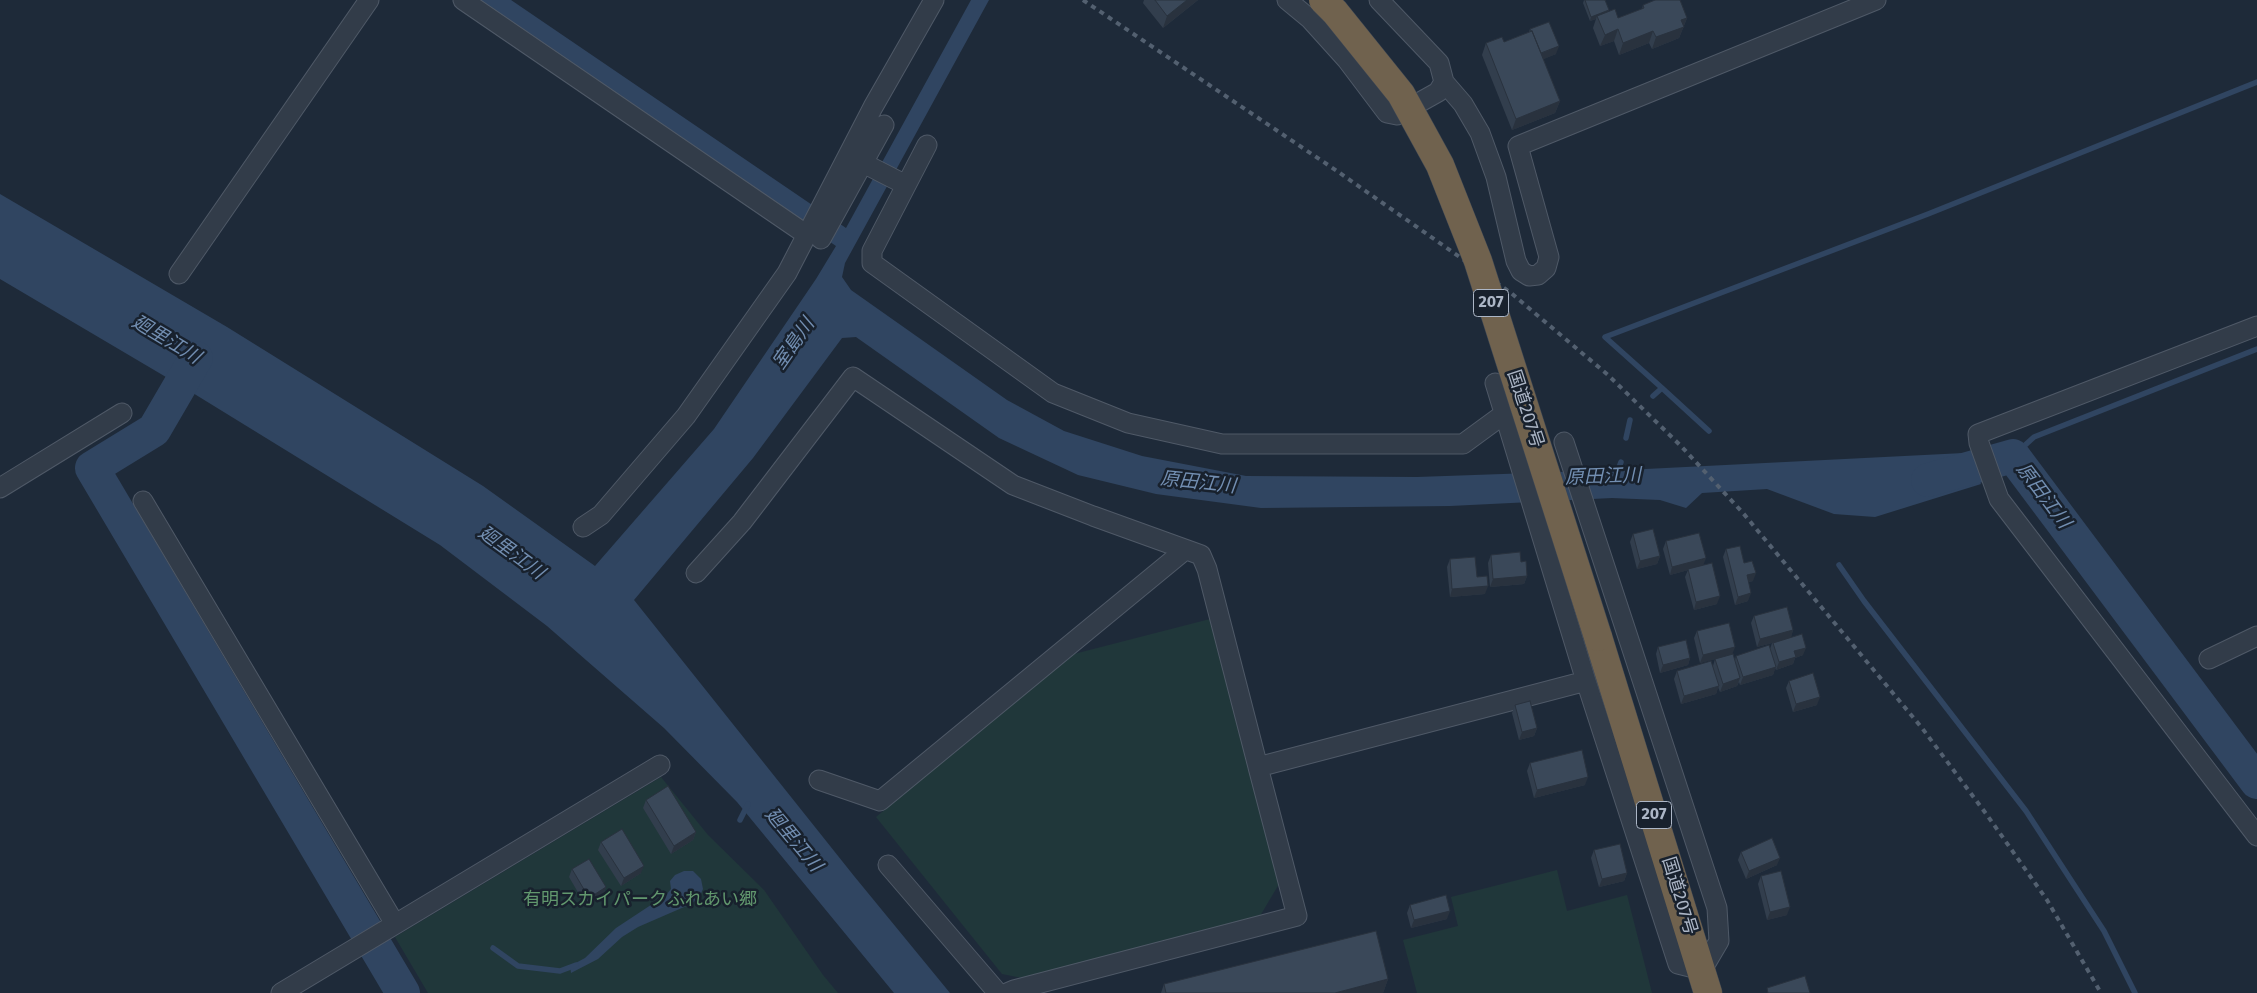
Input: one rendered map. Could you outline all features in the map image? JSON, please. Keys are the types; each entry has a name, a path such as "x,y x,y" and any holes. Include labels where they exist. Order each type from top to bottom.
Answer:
{"highway":[{"name":"国道207号","path":"1324,0 1401,94 1440,165 1478,261 1598,636 1705,982"}],"street":[{"path":"179,274 369,0"},
{"path":"463,0 814,237"},
{"path":"583,528 601,515 686,416 814,237 829,210 873,107 934,0"},
{"path":"1286,0 1310,19 1347,60 1387,113 1397,116 1438,92 1444,82"},
{"path":"1379,0 1438,63 1444,82 1463,104 1480,133 1496,177 1521,271 1529,276 1538,275 1546,268 1549,257 1518,146 1876,0"},
{"path":"829,210 863,163 884,125"},
{"path":"927,145 872,251 872,263 1053,393 1128,423 1222,444 1462,444 1504,414"},
{"path":"863,163 906,185"},
{"path":"2257,326 1978,434 1979,443 1999,499 2257,836"},
{"path":"696,573 742,522 853,376 1013,484 1201,555 1207,569 1297,916 1007,993"},
{"path":"1495,383 1586,681 1678,964 1705,982 1719,941 1717,908 1564,442"},
{"path":"0,488 122,413"},
{"path":"143,501 395,924"},
{"path":"819,780 880,801 1185,550"},
{"path":"2209,659 2257,636"},
{"path":"1258,767 1586,681"},
{"path":"281,993 660,765"},
{"path":"888,865 998,993"}],"green space":[{"path":"1210,619 1279,884 1260,916 1022,978 1002,974 876,817 1074,654"},
{"name":"有明スカイパークふれあい郷","path":"661,777 708,835 764,890 823,975 838,993 428,993 395,937"},
{"path":"1557,870 1567,911 1627,895 1652,993 1417,993 1403,940 1458,926 1451,897"}],"water":[{"path":"476,0 511,0 846,228 971,0 989,0 845,263 842,277 851,290 1007,400 1064,431 1142,456 1246,476 1417,477 1646,469 1964,453 1981,484 1875,517 1834,514 1767,489 1702,493 1686,508 1660,500 1612,498 1450,506 1261,508 1156,494 1078,475 999,438 856,337 842,338 753,458 634,600 950,993 894,993 737,802 664,728 547,626 440,545 188,390 0,279 0,194 227,327 483,486 595,566 714,429 816,279 836,246"},
{"path":"684,871 693,871 701,879 703,889 699,898 691,904 638,927 622,937 598,959 571,973 570,966 585,958 616,928 666,895 671,889 670,881 675,875"}],"building":[{"path":"1155,0 1187,0 1167,16"},
{"path":"1585,0 1605,0 1609,10 1591,17"},
{"path":"1655,0 1680,0 1687,18 1681,20 1684,27 1656,37 1653,31 1623,43 1618,29 1605,35 1597,16 1615,9 1618,18 1644,8 1643,5"},
{"path":"1549,22 1559,46 1541,53 1530,29"},
{"path":"1532,31 1560,101 1516,119 1486,43 1502,37 1504,42"},
{"path":"1653,529 1660,556 1640,561 1633,534"},
{"path":"1699,533 1706,558 1672,567 1666,541"},
{"path":"1740,546 1744,563 1752,561 1756,573 1747,575 1751,593 1738,597 1726,549"},
{"path":"1520,552 1521,562 1526,561 1527,576 1493,579 1491,555"},
{"path":"1475,557 1477,577 1487,576 1488,586 1452,589 1450,559"},
{"path":"1712,563 1720,596 1696,602 1688,569"},
{"path":"1787,607 1793,630 1760,639 1754,616"},
{"path":"1729,623 1735,647 1703,655 1697,631"},
{"path":"1802,634 1806,648 1794,651 1796,657 1779,662 1773,643"},
{"path":"1686,640 1690,658 1663,665 1658,647"},
{"path":"1769,645 1776,667 1743,677 1736,656"},
{"path":"1733,654 1740,678 1723,684 1715,659"},
{"path":"1711,661 1719,686 1684,696 1677,671"},
{"path":"1813,673 1820,697 1796,704 1789,681"},
{"path":"1530,701 1537,728 1522,732 1515,705"},
{"path":"1582,750 1588,777 1537,790 1530,763"},
{"path":"668,786 696,832 674,846 646,800"},
{"path":"622,829 644,866 624,878 601,842"},
{"path":"1772,838 1780,858 1749,871 1741,852"},
{"path":"1620,844 1627,873 1602,879 1594,850"},
{"path":"589,859 606,887 589,898 572,869"},
{"path":"1781,871 1790,907 1770,912 1761,876"},
{"path":"1446,895 1450,911 1414,920 1410,905"},
{"path":"1376,931 1388,979 1335,993 1166,993 1164,984"},
{"path":"1805,976 1810,993 1768,993 1767,988"}],"waterway":[{"path":"1653,396 1662,388 1605,337 1928,214 2257,82"},
{"path":"2013,456 2034,437 2257,349"},
{"name":"廻里江川","path":"196,358 154,430 92,468 403,993"},
{"path":"1662,388 1709,431"},
{"path":"1626,438 1630,420"},
{"name":"原田江川","path":"1928,480 2013,456 2257,782"},
{"path":"1616,476 1621,462"},
{"path":"1839,565 1864,601 2026,811 2104,931 2135,993"},
{"path":"740,820 748,804"},
{"path":"493,948 518,966 560,971 576,965"}],"railway":[{"path":"1083,0 1337,171 1511,293 1608,375 1681,446 1743,513 1922,728 2047,900 2101,993"}],"water label":[{"name":"室島川","path":"794,344"}]}
